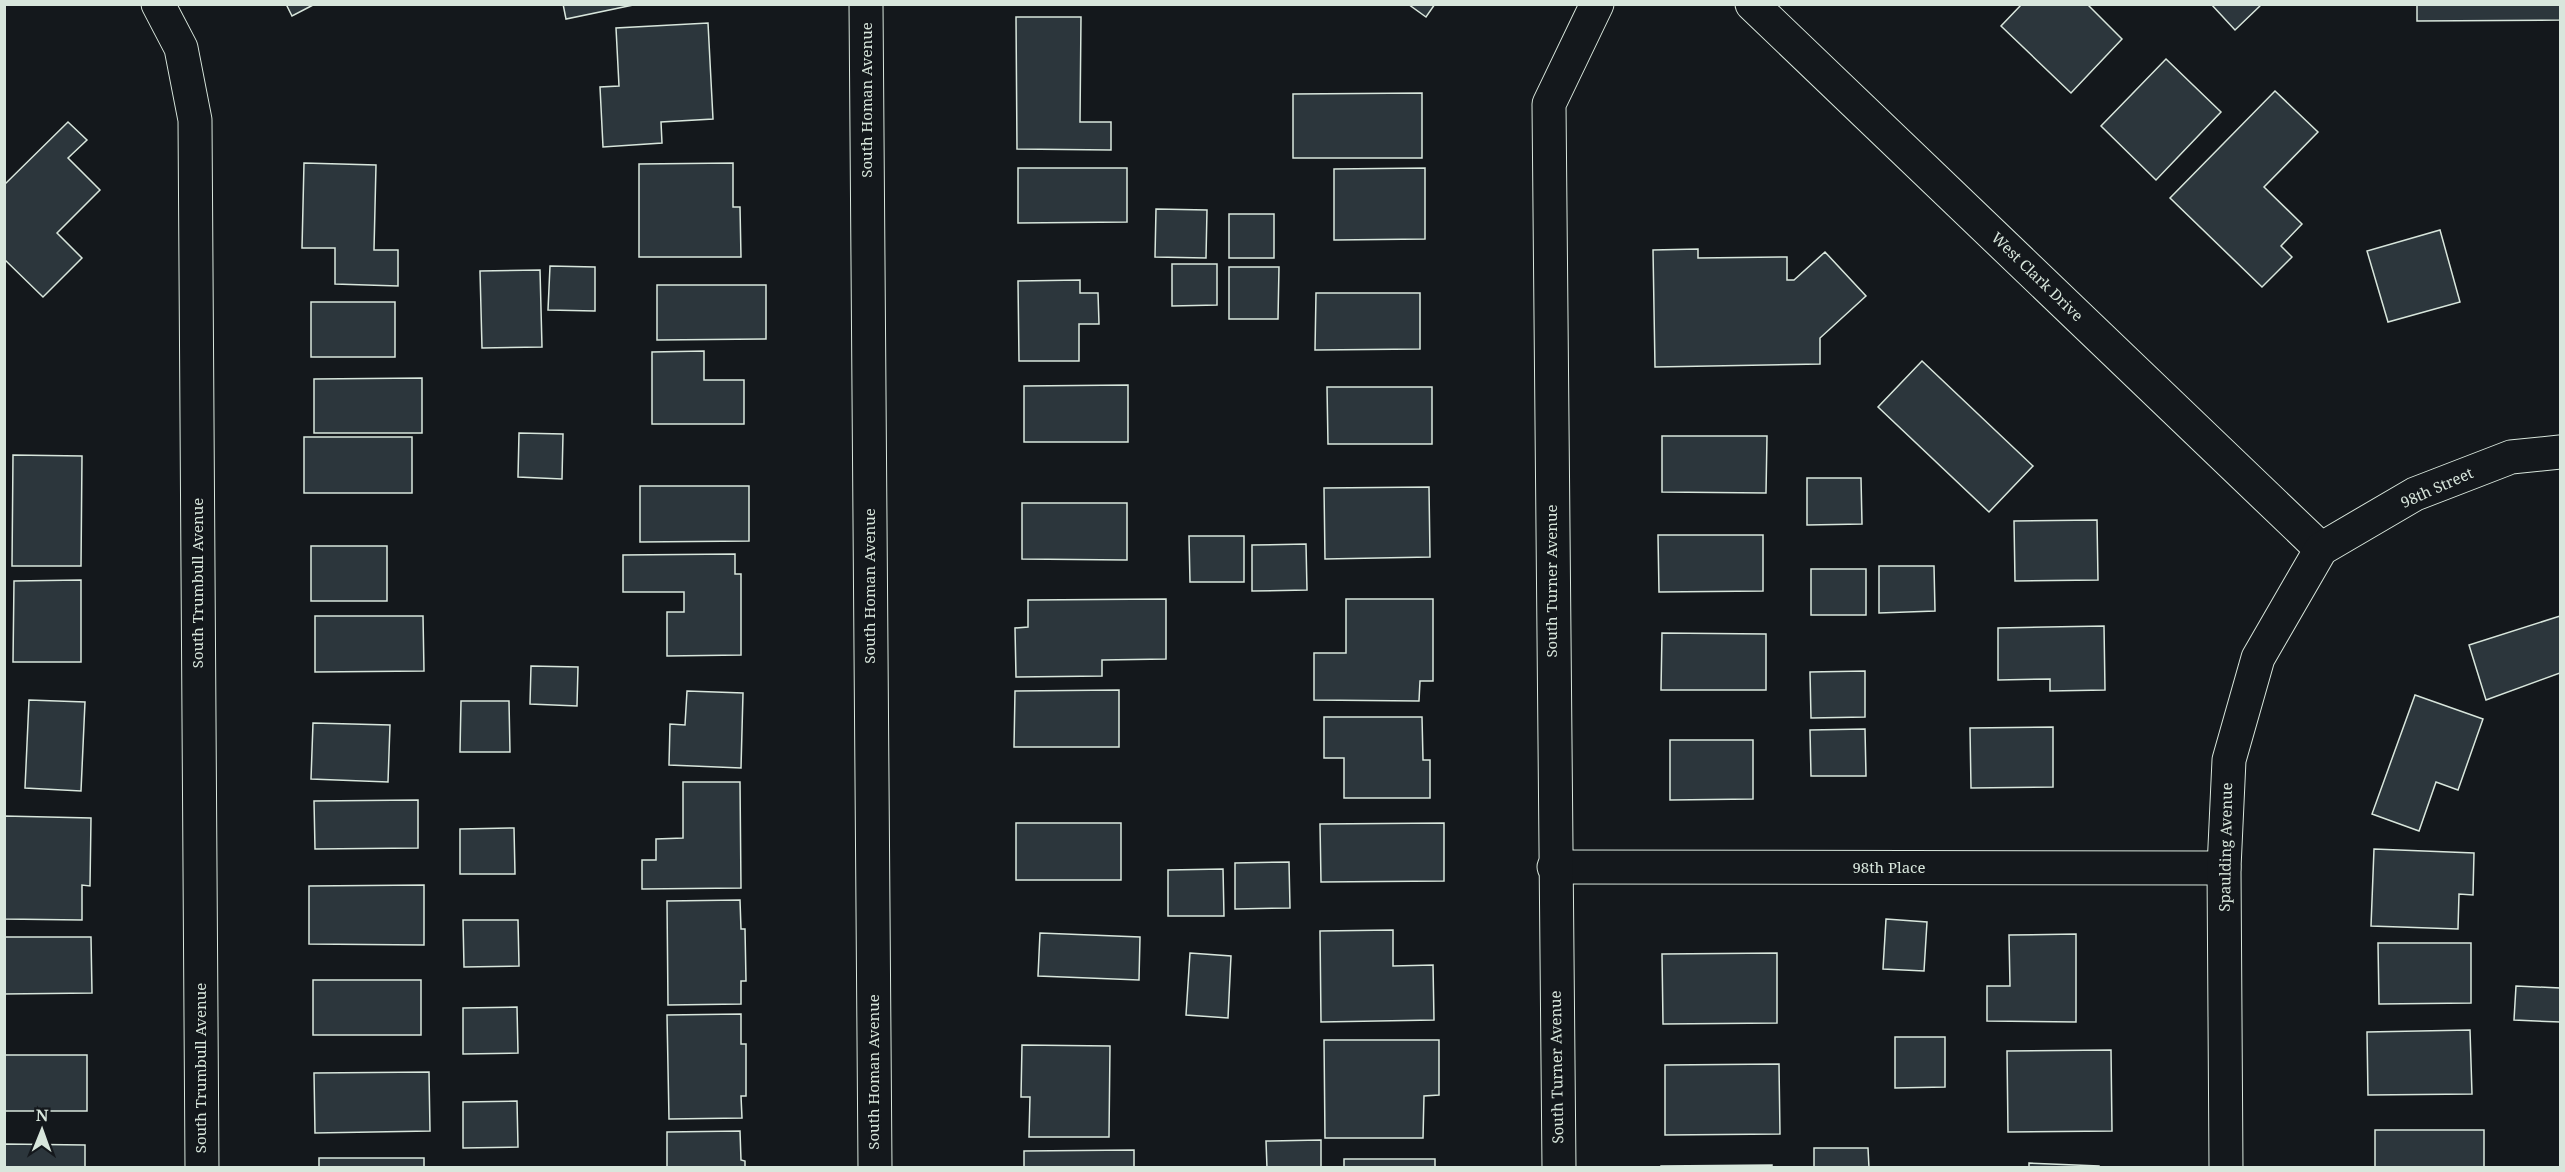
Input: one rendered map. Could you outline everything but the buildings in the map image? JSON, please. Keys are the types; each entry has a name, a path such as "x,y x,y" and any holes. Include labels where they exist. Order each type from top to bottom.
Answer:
{"street":[{"name":"South Trumbull Avenue","path":"158,4 181,48 195,120 202,1167"},
{"name":"South Homan Avenue","path":"866,4 875,1167"},
{"name":"South Turner Avenue","path":"1559,1167 1554,867 1549,104 1597,4"},
{"name":"West Clark Drive","path":"1752,4 2321,549"},
{"name":"98th Street","path":"2321,549 2415,494 2511,457 2560,452"},
{"name":"Spaulding Avenue","path":"2226,1167 2224,868 2229,760 2258,658 2321,549"},
{"name":"98th Place","path":"1554,867 2224,868"}]}
